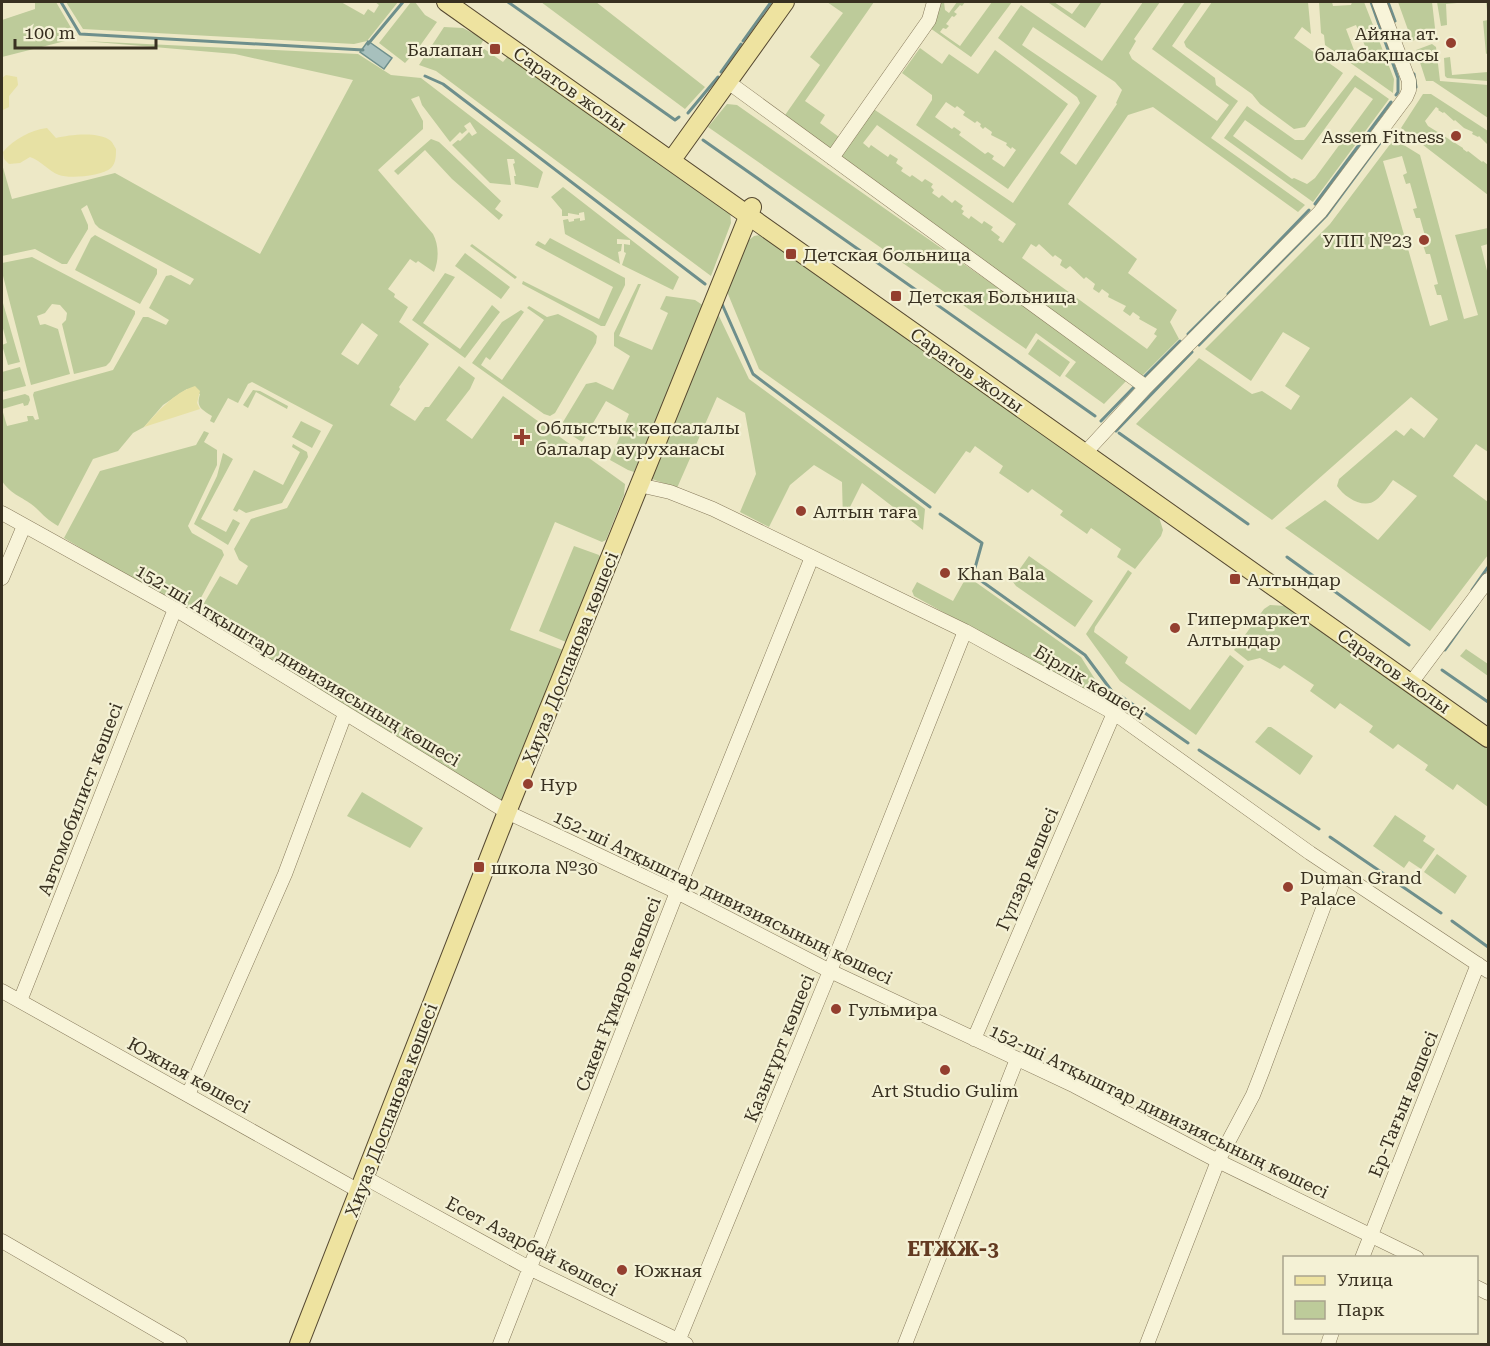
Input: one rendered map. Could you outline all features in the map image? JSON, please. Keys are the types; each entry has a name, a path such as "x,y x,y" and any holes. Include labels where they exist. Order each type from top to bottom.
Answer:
{"main road":[{"name":"Саратов жолы","path":"446,2 750,211 1414,680 1488,727"},
{"name":"Саратов жолы","path":"460,2 676,154 750,211"},
{"path":"676,154 785,2"},
{"name":"Хиуаз Доспанова көшесі","path":"299,1344 507,813 750,211"},
{"name":"Саратов жолы","path":"1414,680 1488,738"}],"street":[{"path":"832,158 923,28 932,14 934,2"},
{"path":"1088,450 1146,387 1320,212 1406,97 1409,90 1408,81 1379,2"},
{"path":"728,82 1146,387"},
{"name":"Бірлік көшесі","path":"639,485 679,495 812,557 965,631 1114,713 1336,871 1483,968"},
{"name":"152-ші Атқыштар дивизиясының көшесі","path":"2,513 174,609 507,813 677,892 830,971 1075,1086 1218,1161 1415,1256"},
{"path":"2,578 24,526"},
{"name":"Сакен Ғұмаров көшесі","path":"500,1344 677,892 812,557"},
{"path":"1414,680 1488,580"},
{"name":"Автомобилист көшесі","path":"20,1001 174,609"},
{"name":"Қазығұрт көшесі","path":"681,1343 965,631"},
{"name":"Гүлзар көшесі","path":"974,1039 1114,713"},
{"path":"188,1095 285,874 345,714"},
{"path":"1146,1344 1218,1161 1255,1090 1336,871"},
{"name":"Ер-Тағын көшесі","path":"1362,1256 1483,968"},
{"name":"Южная көшесі","path":"2,991 188,1095 362,1184"},
{"path":"905,1344 1017,1059"},
{"name":"Есет Азарбай көшесі","path":"362,1184 681,1343"},
{"path":"2,1241 180,1344"}],"green space":[{"path":"35,2 56,2 77,38 2,57 2,20 35,9"},
{"path":"66,2 341,2 364,15 368,9 374,13 379,5 375,2 398,2 367,41 354,44 83,29"},
{"path":"411,2 415,2 425,15 437,22 405,63 379,43"},
{"path":"541,2 596,2 705,87 685,109"},
{"path":"827,2 874,2 805,101 825,115 820,123 839,137 830,149 783,118 820,65 810,57 843,13"},
{"path":"938,2 944,2 945,10 949,13 957,2 965,2 962,6 960,5 954,12 957,14 952,16 946,24 949,26 940,32 960,46 992,2 1012,2 971,57 930,28 938,15"},
{"path":"1050,2 1054,2 1072,14 1081,2 1102,2 1085,28"},
{"path":"1143,2 1160,2 1134,39 1136,41 1129,53 1132,59 1217,121 1229,105 1152,49 1185,2 1202,2 1172,46 1215,78 1216,85 1238,101 1211,138 1305,205 1298,212 1153,107 1128,115 1068,204 1137,259 1128,273 1177,310 1170,322 1179,339 1142,376 839,156 872,108 1013,203 1080,103 1077,97 998,38 1021,5 1102,61","holes":["1033,27 1115,82 1122,90 1117,104 1076,165 1060,153 1097,96 1022,45","877,125 1016,224 1003,243 998,240 1000,237 991,230 993,227 984,221 982,224 971,216 969,219 962,214 963,206 955,200 952,203 942,195 939,198 932,193 933,184 925,179 922,182 912,175 910,177 901,171 903,168 896,163 898,159 890,154 888,157 871,145 869,148 863,143","1031,244 1036,247 1039,244 1053,257 1055,255 1062,260 1060,265 1066,269 1070,266 1084,279 1086,277 1095,284 1093,289 1099,293 1102,289 1109,294 1108,297 1126,306 1123,311 1130,316 1133,312 1140,317 1139,319 1157,329 1154,334 1157,336 1147,349 1022,258"]},
{"path":"1212,2 1308,2 1311,34 1302,27 1294,38 1343,73 1305,127 1294,129 1260,104 1252,94 1186,47 1184,42"},
{"path":"1319,2 1332,2 1333,6 1364,2 1394,79 1393,93 1325,45 1324,35 1321,33","holes":["1356,25 1368,53 1357,58 1346,29"]},
{"path":"1398,2 1432,2 1434,33 1412,41"},
{"path":"1437,2 1468,2 1446,4 1447,25 1441,26"},
{"path":"1488,20 1488,53 1486,54 1483,21"},
{"path":"444,27 463,28 484,39 480,46 503,62 508,56 730,209 731,223 711,276 436,71 419,65"},
{"path":"84,41 358,54 391,75 421,78 543,172 538,188 515,184 514,159 507,159 511,185 490,183 452,145 469,132 472,136 477,133 470,122 464,126 467,130 462,134 460,132 450,142 422,105 419,96 411,99 423,121 423,129 378,170 433,234 438,253 434,272 418,261 416,263 410,259 388,289 395,294 394,297 408,307 399,322 429,344 399,387 390,405 415,421 425,407 429,407 459,366 475,378 470,389 446,420 472,439 503,396 625,484 624,495 606,540 602,542 555,522 510,630 563,650 506,804 64,538 100,471 196,445 204,431 209,433 204,442 217,450 217,465 188,526 192,533 222,550 224,555 196,607 200,610 220,576 237,585 248,566 239,560 234,549 251,519 287,508 333,425 252,382 248,384 238,403 228,398 214,423 210,421 212,416 199,405 200,394 187,389 163,405 144,427 133,433 118,451 93,459 58,526 32,504 10,490 2,481 2,409 7,426 28,421 27,416 33,416 35,420 39,419 34,392 113,370 143,317 166,325 169,320 149,308 166,276 171,275 190,285 194,279 99,228 87,205 81,209 88,229 67,264 62,264 35,249 2,256 2,164 12,199 115,173 260,254 353,80 235,54","holes":["362,323 378,335 358,365 341,354"]},
{"path":"1432,44 1436,47 1440,81 1488,85 1488,118 1433,81 1426,81 1416,50"},
{"path":"920,48 942,64 949,54 978,74 995,50 1068,104 1008,189 916,125 932,100 932,95 902,73","holes":["946,102 955,108 957,106 965,112 963,115 975,123 977,121 983,129 985,127 992,132 991,135 1016,150 1004,167 992,159 994,156 988,152 985,154 959,135 961,132 954,127 952,129 935,117"]},
{"path":"1450,57 1452,75 1488,72 1488,81 1447,78 1444,58"},
{"path":"1355,75 1389,99 1313,202 1224,138 1247,106 1295,140 1304,140","holes":["1355,87 1373,99 1315,178 1307,184 1292,179 1233,136 1245,120 1302,160"]},
{"path":"1423,94 1431,94 1488,131 1488,145 1479,136 1472,134 1473,132 1436,107 1425,121 1428,126 1488,165 1488,195 1401,128"},
{"path":"727,104 737,105 1128,379 1104,404 1065,376 1076,362 1036,333 1026,349 708,127"},
{"path":"431,139 439,142 501,201 495,209 503,215 499,220 452,179 425,150 398,175 394,171"},
{"path":"1394,139 1420,155 1464,319 1478,315 1455,235 1488,228 1488,244 1481,246 1488,275 1488,452 1476,444 1453,476 1488,502 1488,555 1430,631 1285,528 1325,500 1378,540 1417,496 1393,480 1379,498 1366,504 1349,498 1337,486 1339,479 1396,430 1404,436 1411,428 1424,438 1438,419 1411,397 1272,520 1136,424 1199,358 1252,394 1262,391 1291,410 1300,396 1285,386 1310,348 1283,332 1251,381 1205,349 1330,224","holes":["1402,156 1407,173 1403,175 1406,184 1410,183 1417,208 1413,209 1416,218 1420,218 1427,243 1423,245 1426,254 1430,254 1438,284 1434,285 1437,295 1441,295 1448,320 1430,326 1383,161"]},
{"path":"563,187 679,277 673,290 622,265 626,253 624,244 630,245 630,240 617,239 617,244 622,244 621,251 618,252 620,264 565,234 563,220 568,219 569,222 580,218 580,221 585,220 584,212 579,215 568,213 568,216 562,216 562,210 551,197"},
{"path":"95,235 157,269 157,274 140,304 75,270 91,238"},
{"path":"760,235 1158,514 1163,530 1161,536 1135,569 1117,557 1121,549 1091,528 1087,534 1060,515 1063,511 1032,489 1028,493 999,473 1003,466 975,446 970,453 966,451 935,494 759,369 728,294 728,285 749,240"},
{"path":"550,238 625,278 625,285 605,326 601,326 522,284 523,281 599,319 613,287 535,245 538,241 545,245"},
{"path":"472,244 517,277 515,279 470,246"},
{"path":"465,253 510,287 501,299 455,266"},
{"path":"32,257 135,311 106,366 74,374 62,324 66,320 67,313 60,305 52,304 45,313 37,316 40,325 45,324 58,329 70,374 31,385 2,272 2,263"},
{"path":"445,273 455,277 423,323 460,349 492,305 500,312 465,358 412,320"},
{"path":"638,284 641,284 619,336 652,350 668,313 660,309 666,296 695,300 704,306 634,472 610,460 629,414 606,401 582,442 565,431 563,422 586,384 596,382 613,390 630,356 614,346 614,333"},
{"path":"2,303 20,362 8,365 2,345 7,343 2,325"},
{"path":"529,306 547,317 558,314 597,336 596,343 555,413 550,416 472,363 502,322 521,310 524,312 490,360 486,357 481,365 502,380 544,320 527,308"},
{"path":"718,314 749,379 925,509 923,530 862,483 843,521 842,482 814,465 790,485 769,527 740,512 756,474 745,413 717,397 677,488 652,479"},
{"path":"1038,339 1070,362 1060,377 1028,354"},
{"path":"20,367 26,386 2,392 2,372"},
{"path":"253,390 260,391 288,406 287,409 256,392 248,408 243,405"},
{"path":"25,394 29,396 28,405 24,406 23,403 2,409 2,400"},
{"path":"301,421 321,431 312,448 292,437"},
{"path":"293,444 307,452 308,457 282,503 246,513 239,509 237,512 233,510 254,470 283,485 300,452 292,447"},
{"path":"223,453 233,459 201,519 226,532 233,519 240,523 228,545 194,524 217,476"},
{"path":"574,546 599,555 601,559 566,642 539,631"},
{"path":"1029,556 1093,601 1075,627 1013,582"},
{"path":"1128,570 1132,573 1095,627 1094,632 1128,657 1125,663 1190,710 1230,655 1244,666 1196,735 1120,681 1086,634"},
{"path":"967,576 1081,657 1103,692 1108,695 1098,698 914,596 912,591 917,582 953,601"},
{"path":"1270,605 1287,606 1488,747 1488,807 1457,784 1453,790 1425,770 1428,765 1398,744 1393,749 1369,732 1373,726 1340,703 1335,709 1310,691 1314,685 1284,665 1280,669 1260,658 1248,661 1234,650 1264,609"},
{"path":"1466,649 1488,664 1488,676 1460,656"},
{"path":"1268,727 1313,756 1300,775 1255,742"},
{"path":"362,792 423,828 410,848 347,816"},
{"path":"1395,815 1426,836 1423,841 1435,849 1421,869 1409,861 1404,868 1373,846"},
{"path":"1437,854 1467,876 1455,894 1424,872"}],"sand":[{"path":"6,75 17,77 18,85 9,96 9,107 3,110 2,78"},
{"path":"47,128 56,138 84,135 99,136 111,141 116,149 114,164 101,173 70,177 55,173 30,157 20,163 9,164 4,159 3,152 18,139"},
{"path":"195,386 200,391 197,403 200,409 144,427 173,398"}],"water":[{"path":"368,41 392,58 384,69 360,52"}],"waterway":[{"path":"61,2 80,34 363,50"},
{"path":"368,44 403,2"},
{"path":"508,2 675,120 679,117"},
{"path":"743,41 771,2"},
{"path":"1371,2 1398,78 1396,95"},
{"path":"1388,2 1395,21"},
{"path":"721,72 741,44"},
{"path":"1414,74 1416,87"},
{"path":"425,76 443,84 705,284"},
{"path":"688,113 718,77"},
{"path":"1315,204 1391,102"},
{"path":"703,140 1095,416"},
{"path":"1199,345 1326,216 1380,143"},
{"path":"1228,294 1309,210"},
{"path":"1188,334 1220,302"},
{"path":"722,304 753,374 930,507"},
{"path":"1143,378 1180,341"},
{"path":"1116,431 1192,352"},
{"path":"1101,421 1136,385"},
{"path":"1119,433 1248,524"},
{"path":"940,514 982,543 973,575 1085,655 1111,690"},
{"path":"1287,557 1409,645"},
{"path":"1472,590 1488,567"},
{"path":"1445,650 1477,605"},
{"path":"1442,670 1488,702"},
{"path":"1122,697 1188,743"},
{"path":"1199,750 1319,829"},
{"path":"1330,837 1441,913"},
{"path":"1452,921 1488,947"}],"place":[{"name":"Айяна ат. балабақшасы","path":"1451,43"},
{"name":"Балапан","path":"495,49"},
{"name":"Assem Fitness","path":"1456,136"},
{"name":"УПП №23","path":"1424,240"},
{"name":"Детская больница","path":"791,254"},
{"name":"Детская Больница","path":"896,296"},
{"name":"Облыстық көпсалалы балалар ауруханасы","path":"522,437"},
{"name":"Алтын таға","path":"801,511"},
{"name":"Khan Bala","path":"945,573"},
{"name":"Алтындар","path":"1235,579"},
{"name":"Гипермаркет Алтындар","path":"1175,628"},
{"name":"Нур","path":"528,784"},
{"name":"школа №30","path":"479,867"},
{"name":"Duman Grand Palace","path":"1288,887"},
{"name":"Гульмира","path":"836,1009"},
{"name":"Art Studio Gulim","path":"945,1070"},
{"name":"Южная","path":"622,1270"}],"district":[{"name":"ЕТЖЖ-3","path":"953,1249"}]}
